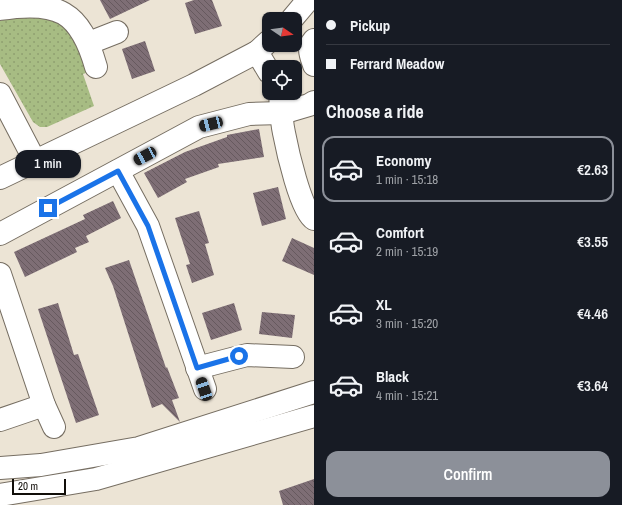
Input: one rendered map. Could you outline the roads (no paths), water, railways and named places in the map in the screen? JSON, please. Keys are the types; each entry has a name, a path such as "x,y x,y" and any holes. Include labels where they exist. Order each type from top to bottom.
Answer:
{"main road":[{"path":"298,12 308,0"},
{"path":"0,9 27,3 56,6 75,19 89,43 96,67"},
{"path":"89,43 117,32"},
{"path":"314,40 310,44 309,50 314,65"},
{"path":"0,178 194,85 262,47"},
{"path":"0,94 35,161"},
{"path":"0,234 199,127 249,114 281,103 309,105 314,102"},
{"path":"281,103 284,132 291,167 307,213 314,218"},
{"path":"118,171 148,226 204,389"},
{"path":"0,274 44,405 54,427"},
{"path":"197,368 247,355 293,357"},
{"path":"0,468 41,465 139,448 314,392"},
{"path":"0,420 44,405"},
{"path":"0,495 96,479 314,416"}]}
